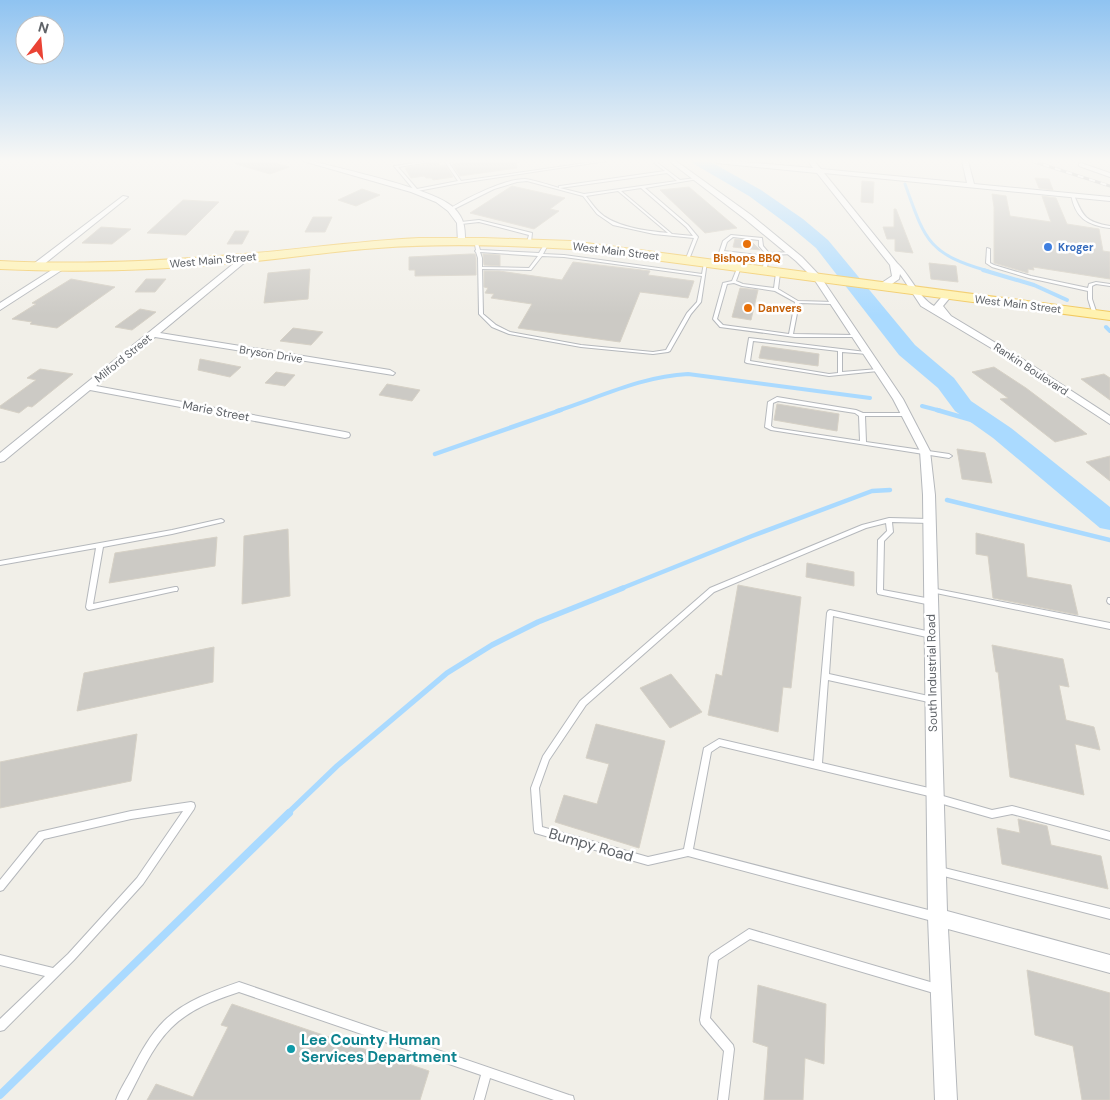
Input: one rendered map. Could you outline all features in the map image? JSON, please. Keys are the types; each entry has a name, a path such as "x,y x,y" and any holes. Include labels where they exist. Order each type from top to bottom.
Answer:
{"main road":[{"name":"West Main Street","path":"0,265 62,268 166,265 394,243 461,240 476,246 511,247 529,242 544,249 666,264 687,261 709,268 739,268 1110,316"}],"street":[{"path":"35,267 105,212"},
{"path":"454,212 461,223 461,240"},
{"name":"South Industrial Road","path":"740,212 793,253 817,278 854,336 898,399 925,451 931,596 936,870 946,1100"},
{"name":"Rankin Boulevard","path":"851,212 894,265 903,273 924,304 1021,362 1110,421"},
{"name":"Milford Street","path":"0,459 246,258"},
{"path":"883,286 896,277 894,265"},
{"path":"0,307 62,268"},
{"path":"948,295 938,306 951,319"},
{"name":"Bryson Drive","path":"152,334 390,373"},
{"name":"Marie Street","path":"88,387 345,435"},
{"path":"938,917 1110,964"}],"lane":[{"path":"597,212 614,224 636,230 696,237"},
{"path":"645,212 670,235"},
{"path":"672,212 688,226 696,237"},
{"path":"1081,212 1085,221 1110,227"},
{"path":"461,223 478,221 532,234 529,242"},
{"path":"476,246 480,268 481,314 494,326 509,333 563,343 653,353 668,351 689,313 699,302 709,268 721,252 725,241 732,236 761,239 773,237"},
{"path":"687,261 696,237"},
{"path":"761,239 761,246 767,256 764,271"},
{"path":"511,247 544,249"},
{"path":"480,268 530,269 544,249"},
{"path":"988,249 988,262 993,266 1030,277 1089,290"},
{"path":"721,252 767,256 793,253"},
{"path":"666,264 709,268"},
{"path":"734,282 739,268"},
{"path":"776,290 778,273"},
{"path":"832,303 797,302 776,290 734,282 725,284 715,319 722,326 790,335 815,337 854,336"},
{"path":"1095,314 1090,299 1090,285 1093,283 1110,285"},
{"path":"790,335 797,302"},
{"path":"866,353 751,339 747,362 830,375 878,370"},
{"path":"840,351 840,374"},
{"path":"906,414 862,416 856,412 778,399 771,402 768,427 949,456"},
{"path":"862,416 864,442"},
{"path":"889,520 890,532 882,540 880,592 931,596 1110,626"},
{"name":"Bumpy Road","path":"929,521 889,520 864,526 712,590 583,703 546,758 535,788 538,830 648,861 688,852 938,917"},
{"path":"0,563 221,521"},
{"path":"100,545 89,606 175,589"},
{"path":"818,765 830,613 931,635"},
{"path":"825,676 933,700"},
{"path":"688,852 707,750 719,742 818,765 934,796 992,814 1012,810 1110,836"},
{"path":"0,888 42,835 131,815 191,806 140,881 54,973 0,1026"},
{"path":"936,870 1110,914"},
{"path":"723,1100 729,1050 705,1020 714,956 749,934 941,990"},
{"path":"0,960 54,973"},
{"path":"121,1100 160,1032 187,1009 214,994 239,987 569,1100"},
{"path":"479,1100 487,1072"}],"building":[{"path":"170,212 209,212 186,235 147,233"},
{"path":"471,212 557,212 534,229"},
{"path":"683,212 719,212 737,228 705,233"},
{"path":"894,212 897,212 913,253 895,251 895,239 887,239 883,227 894,227"},
{"name":"Kroger","path":"994,212 1009,212 1010,216 1051,222 1048,212 1062,212 1067,224 1099,229 1103,251 1110,252 1110,279 1033,267 1034,270 1028,269 1028,273 994,263"},
{"path":"313,217 332,217 325,232 305,232"},
{"path":"101,227 131,229 112,244 82,243"},
{"path":"235,231 249,231 242,244 227,244"},
{"path":"735,239 751,241 760,250 733,247"},
{"path":"475,254 476,275 415,276 415,270 409,270 409,257"},
{"path":"483,254 500,255 500,266 484,265"},
{"path":"573,262 650,271 648,275 694,281 688,298 640,292 620,342 518,328 532,304 491,298 494,294 485,293 488,288 484,287 484,271 499,271 562,280"},
{"path":"929,263 956,266 958,282 931,279"},
{"path":"310,269 308,299 264,303 268,273"},
{"path":"71,279 115,287 57,328 12,319 36,304 32,303"},
{"path":"146,279 166,279 155,292 135,292"},
{"path":"740,288 758,290 751,320 732,317"},
{"path":"140,309 156,312 132,330 115,327"},
{"path":"293,328 323,332 311,345 280,341"},
{"path":"762,346 819,354 818,366 759,358"},
{"path":"200,359 241,367 230,377 198,370"},
{"path":"994,367 1026,388 1087,434 1055,442 1000,399 1008,398 972,372"},
{"path":"40,369 73,374 32,407 28,406 19,413 0,408 0,406 36,380 27,378"},
{"path":"276,372 295,375 285,386 265,383"},
{"path":"1104,374 1110,378 1110,400 1081,379"},
{"path":"387,384 420,390 412,401 379,395"},
{"path":"777,404 839,414 837,431 774,420"},
{"path":"957,449 985,453 992,483 962,479"},
{"path":"1110,456 1110,481 1086,462"},
{"path":"288,529 290,596 242,604 244,536"},
{"path":"976,533 1024,544 1027,577 1071,585 1078,615 993,598 988,556 976,554"},
{"path":"217,537 215,566 109,583 115,553"},
{"path":"807,563 854,572 854,586 806,577"},
{"path":"738,585 801,597 791,688 783,687 778,732 708,715 716,674 722,676"},
{"path":"992,645 1063,659 1069,687 1059,685 1066,720 1094,727 1100,750 1075,744 1084,795 1010,777 998,672 996,672"},
{"path":"214,647 213,682 77,711 84,673"},
{"path":"671,674 702,712 670,728 640,688"},
{"path":"596,724 665,741 639,848 555,822 564,795 597,804 609,764 586,758"},
{"path":"137,734 131,781 0,808 0,762"},
{"path":"1018,819 1047,826 1051,845 1101,856 1108,889 1002,864 997,828 1020,833"},
{"path":"1027,970 1110,993 1110,1100 1082,1100 1073,1046 1035,1035"},
{"path":"758,985 826,1004 824,1064 805,1058 803,1100 764,1100 768,1047 753,1042"},
{"name":"Lee County Human Services Department","path":"232,1004 429,1071 420,1100 147,1100 156,1084 193,1097 228,1027 221,1025"}],"waterway":[{"path":"782,212 822,244 907,350 946,383 963,406 1002,433 1110,521"},
{"path":"916,212 924,232 941,251 968,265 988,271"},
{"path":"983,270 1034,285 1067,300"},
{"path":"1106,327 1110,331"},
{"path":"557,411 638,383 688,374 870,398"},
{"path":"922,406 941,411"},
{"path":"435,454 561,410"},
{"path":"937,410 989,425"},
{"path":"620,589 752,536 872,491 890,490"},
{"path":"947,500 1110,540"},
{"path":"287,814 337,766 447,673 492,645 538,622 623,588"},
{"path":"0,1095 289,813"}],"place":[{"name":"Bishops BBQ","path":"747,244"},
{"name":"Kroger","path":"1048,247"},
{"name":"Danvers","path":"748,308"},
{"name":"Lee County Human Services Department","path":"291,1049"}]}
